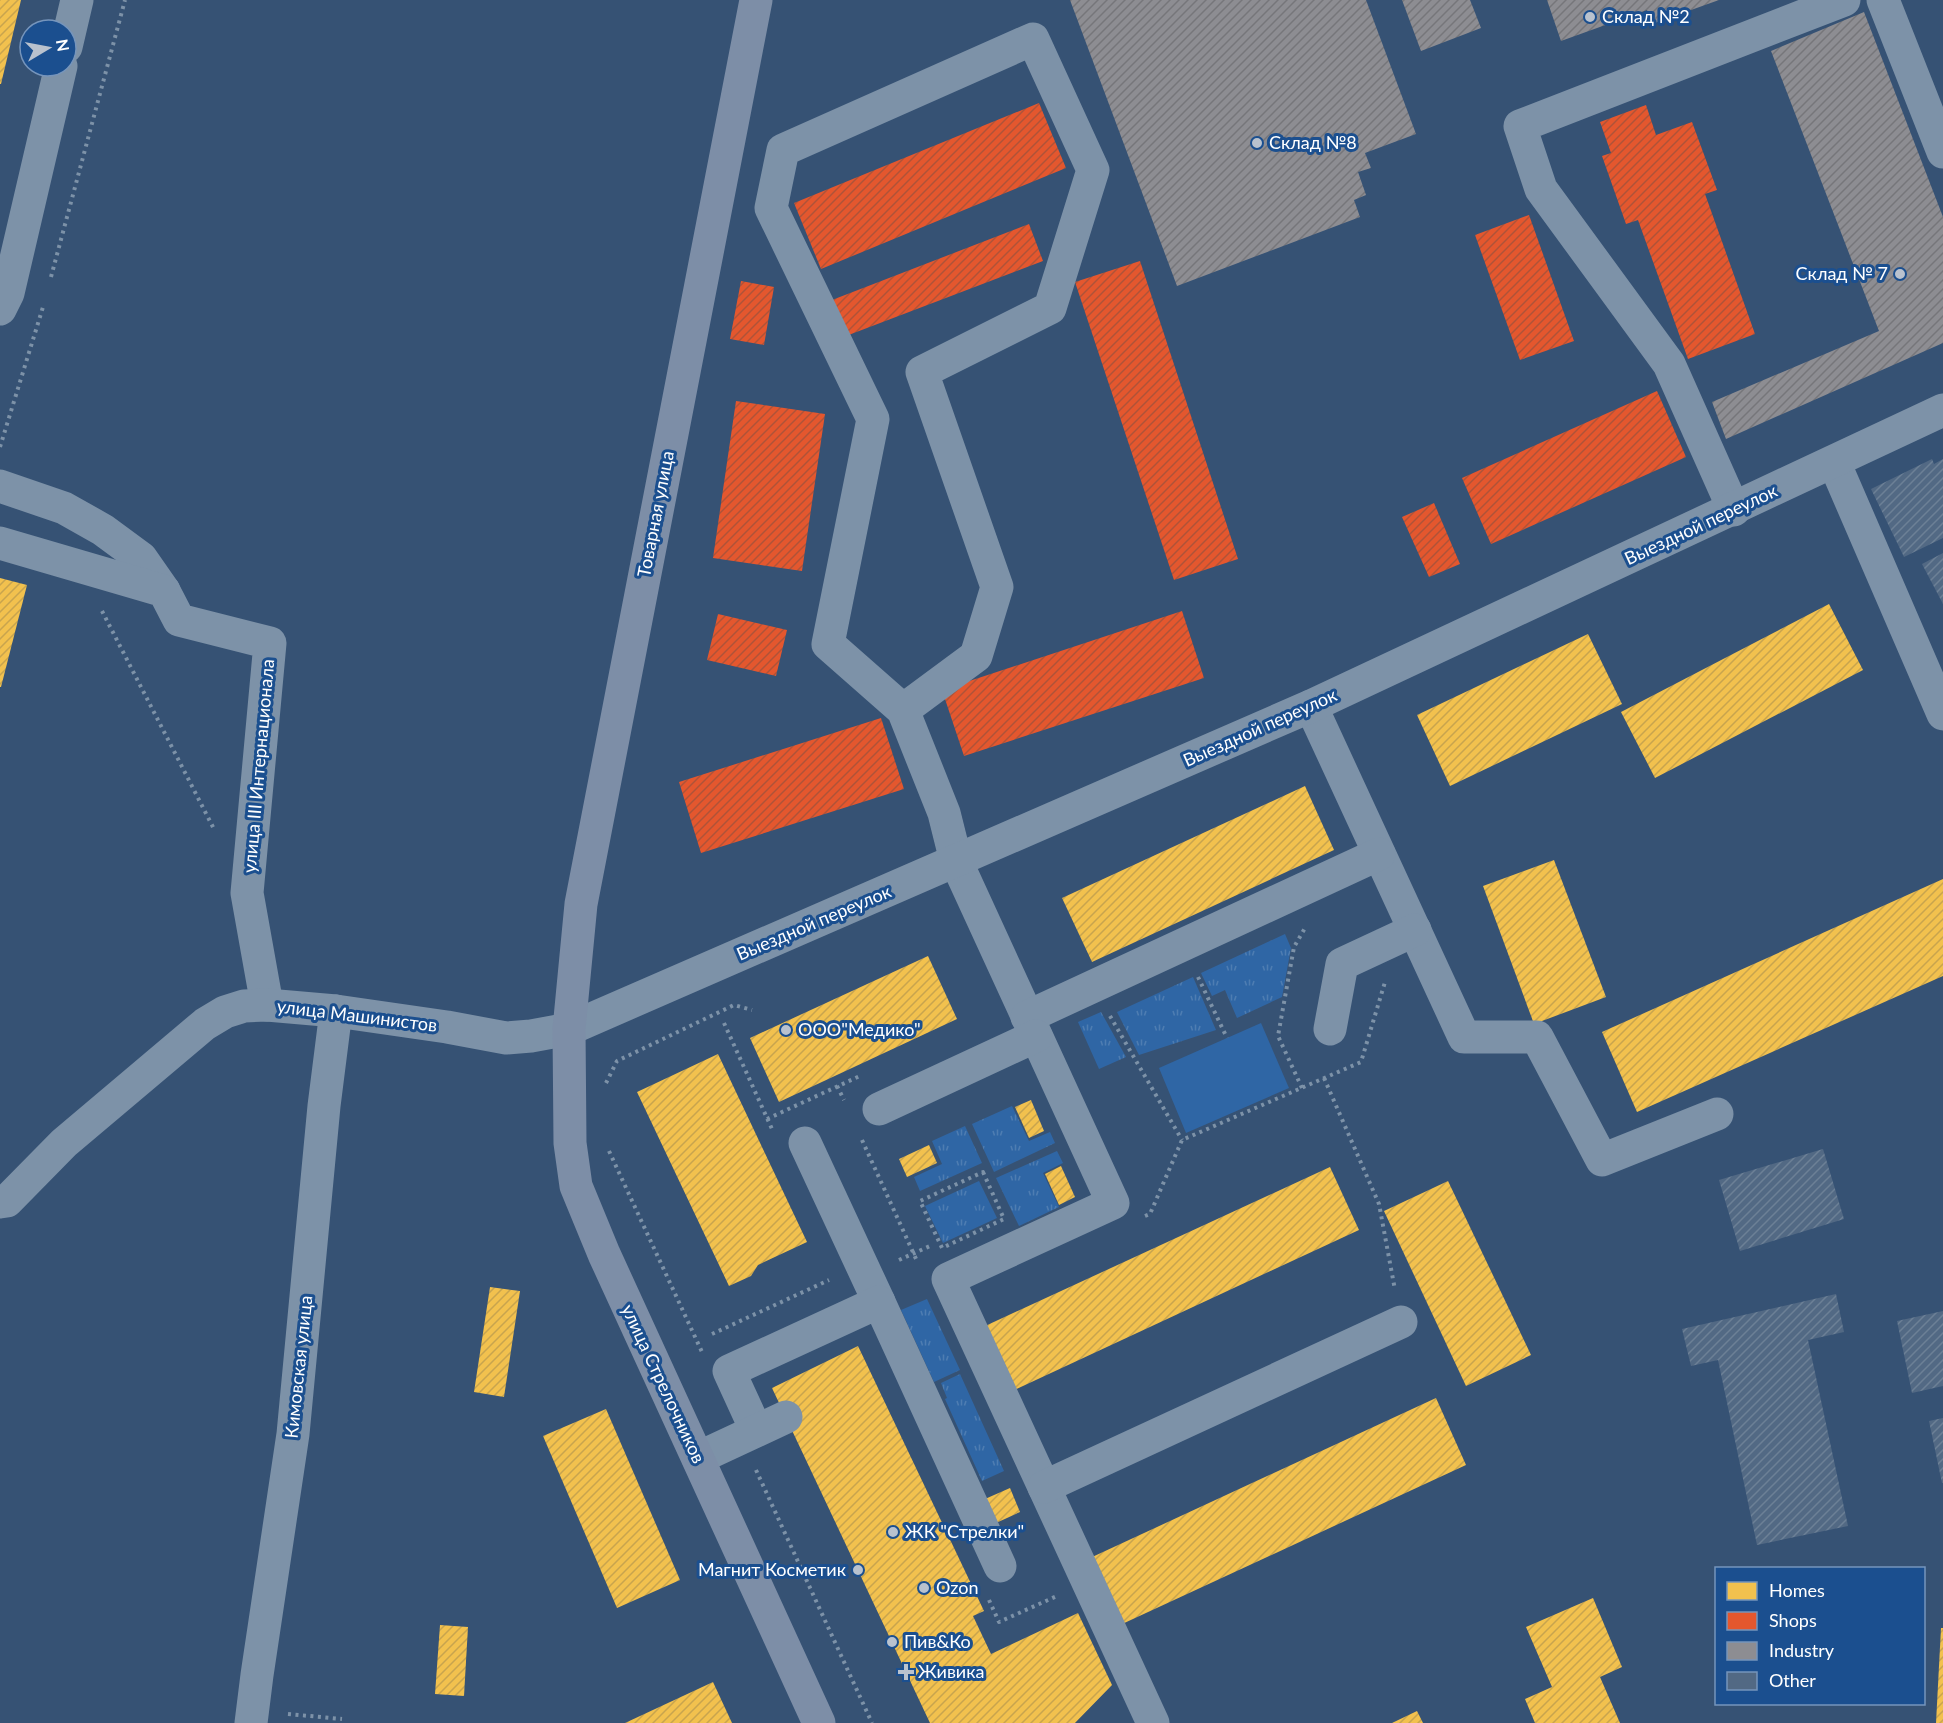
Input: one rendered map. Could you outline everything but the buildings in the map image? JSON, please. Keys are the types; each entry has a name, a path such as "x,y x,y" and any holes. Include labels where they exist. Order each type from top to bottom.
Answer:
{"main road":[{"name":"Товарная улица","path":"569,1029 581,904 756,0"},
{"name":"улица Стрелочников","path":"569,1029 570,1143 576,1186 604,1254 819,1723"}],"street":[{"path":"73,18 77,0"},
{"path":"1734,510 1669,364 1541,189 1520,126 1844,0"},
{"path":"1883,0 1943,152"},
{"path":"903,710 976,656 997,587 922,372 1050,308 1093,170 1033,39 783,150 771,208 873,419 828,644 903,710 944,813 956,861 1113,1203 948,1279 1153,1723"},
{"path":"0,309 8,293 58,78"},
{"name":"Выездной переулок","path":"569,1029 1311,706 1734,510 1943,410"},
{"path":"1834,462 1943,714"},
{"path":"0,486 64,508 103,530 141,558 164,591"},
{"path":"0,543 164,591"},
{"name":"улица III Интернационала","path":"164,591 179,620 270,643 247,893 267,1005"},
{"path":"1311,706 1379,854 1406,934 1464,1037 1537,1037 1602,1160 1717,1114"},
{"path":"866,1115 1032,1027 1379,854"},
{"path":"1330,1029 1342,964 1406,934"},
{"name":"улица Машинистов","path":"0,1202 7,1201 64,1143 205,1024 225,1012 244,1006 267,1005 336,1011 506,1038 569,1029"},
{"name":"Кимовская улица","path":"251,1723 293,1434 324,1106 336,1011"},
{"path":"791,1141 1000,1566"},
{"path":"694,1450 767,1415 729,1371 862,1284"},
{"path":"1044,1487 1401,1322"}],"path":[{"path":"48,288 125,0"},
{"path":"0,447 45,299"},
{"path":"78,566 220,840"},
{"path":"1302,1088 1278,1036 1294,947 1306,929"},
{"path":"1150,1214 1182,1140 1361,1062 1406,934"},
{"path":"1195,970 1227,1038"},
{"path":"617,1061 734,1005 752,1010"},
{"path":"1107,1011 1182,1140"},
{"path":"724,1023 791,1141"},
{"path":"1324,1078 1378,1204 1401,1322"},
{"path":"837,1086 866,1115 918,1263"},
{"path":"983,1172 1004,1219 942,1248 939,1242 920,1201 983,1172"},
{"path":"712,1334 862,1284 914,1253 939,1242"},
{"path":"257,1675 282,1713 342,1719"}],"green space":[{"path":"1285,934 1291,948 1282,997 1237,1018 1225,990 1212,996 1201,973"},
{"path":"1193,977 1216,1030 1139,1055 1117,1012"},
{"path":"1101,1012 1126,1057 1099,1069 1078,1022"},
{"path":"1261,1023 1289,1088 1186,1133 1159,1068"},
{"path":"1012,1106 1029,1141 1050,1132 1055,1143 994,1172 972,1124"},
{"path":"965,1126 982,1163 920,1191 914,1177 942,1164 932,1141"},
{"path":"1057,1151 1063,1163 1043,1173 1059,1207 1019,1226 996,1178"},
{"path":"979,1181 997,1218 943,1243 925,1206"},
{"path":"927,1299 960,1370 934,1382 901,1310"},
{"path":"960,1374 1004,1471 982,1481 945,1399 947,1398 941,1383"}],"place":[{"name":"Склад №2","path":"1590,17"},
{"name":"Склад №8","path":"1257,143"},
{"name":"Склад № 7","path":"1900,274"},
{"name":"ООО\"Медико\"","path":"786,1030"},
{"name":"ЖК \"Стрелки\"","path":"893,1532"},
{"name":"Магнит Косметик","path":"858,1570"},
{"name":"Ozon","path":"924,1588"},
{"name":"Пив&Ко","path":"892,1642"},
{"name":"Живика","path":"906,1672"}]}
